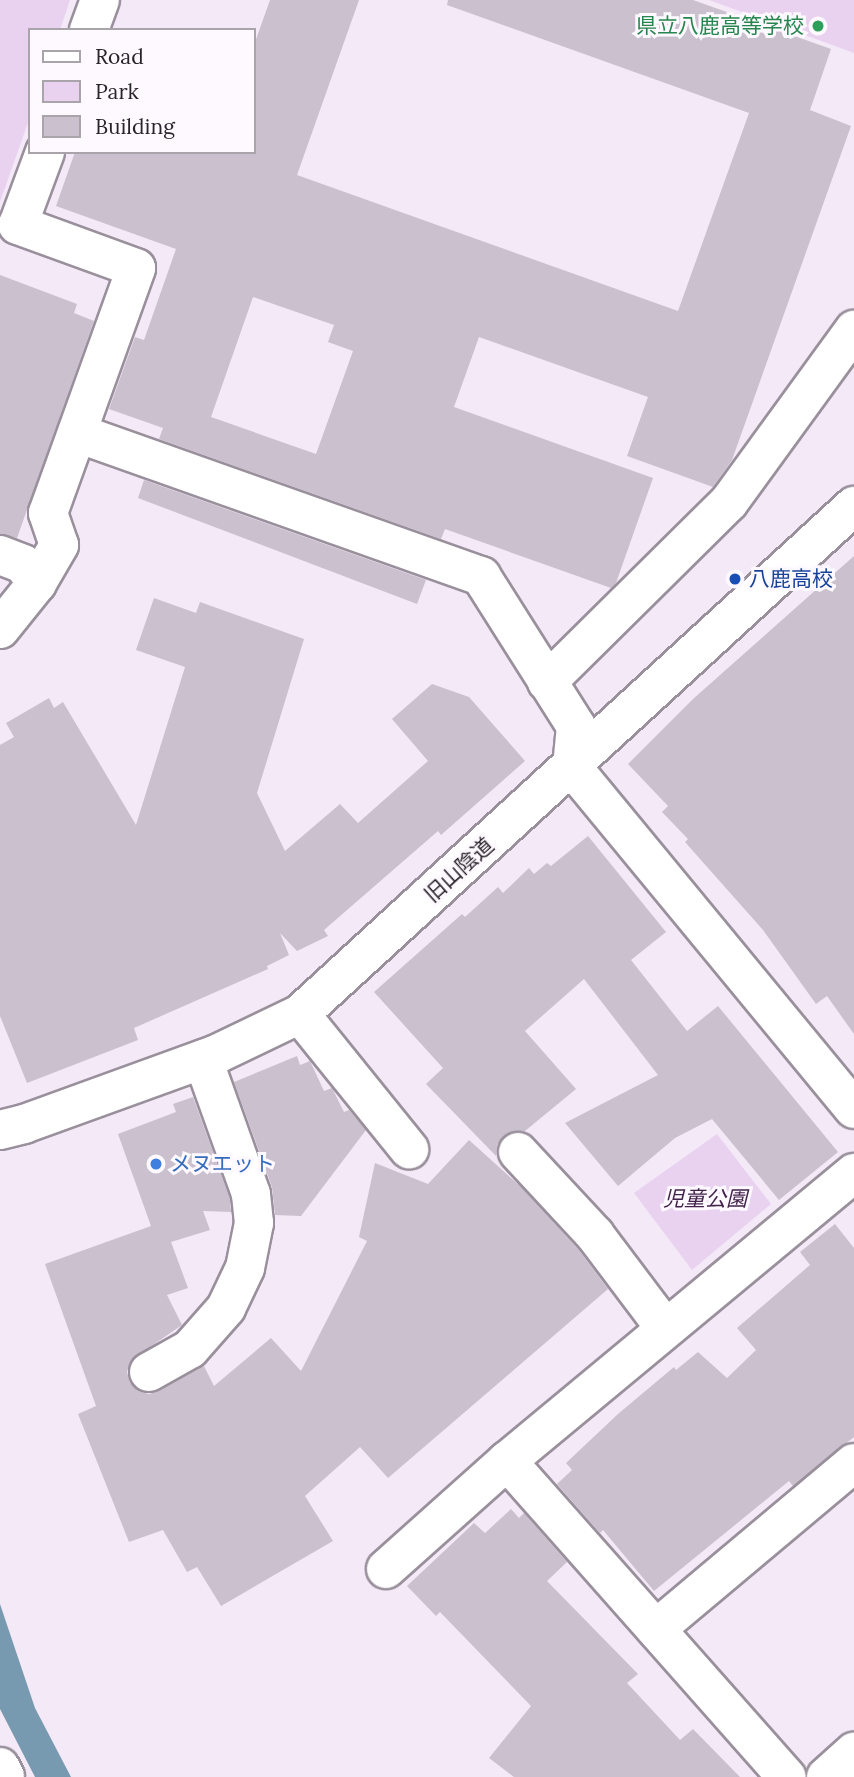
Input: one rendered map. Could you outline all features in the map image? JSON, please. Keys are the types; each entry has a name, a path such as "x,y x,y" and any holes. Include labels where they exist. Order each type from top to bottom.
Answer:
{"street":[{"path":"90,28 100,0"},
{"path":"0,629 37,583 59,545 48,513 136,268 18,225 44,154"},
{"path":"547,681 729,502 854,330"},
{"path":"77,433 481,576 576,726 572,767 854,1108"},
{"name":"旧山陰道","path":"12,1127 202,1059 300,1014 854,506"},
{"path":"0,555 23,564 37,583"},
{"path":"300,1014 409,1149"},
{"path":"149,1372 190,1349 226,1308 245,1268 254,1223 251,1194 202,1059"},
{"path":"518,1152 595,1236 665,1328"},
{"path":"386,1569 507,1461 854,1173"},
{"path":"507,1461 787,1777"},
{"path":"656,1629 854,1463"},
{"path":"826,1777 854,1752"},
{"path":"0,1767 5,1777"}],"green space":[{"path":"0,0 70,0 61,28 28,28 28,123 0,202"},
{"name":"県立八鹿高等学校","path":"709,0 854,0 854,53"},
{"name":"児童公園","path":"717,1134 771,1204 692,1270 634,1193"}],"water":[{"path":"0,1604 35,1708 71,1777 35,1777 0,1709"}],"building":[{"path":"270,0 359,0 297,175 678,311 749,113 447,5 448,0 693,0 831,49 810,110 851,126 732,460 713,487 627,456 648,397 479,337 454,407 653,478 616,583 611,588 445,529 441,539 159,439 163,428 109,409 135,337 144,340 176,249 56,206 74,154 256,154 256,39","holes":["253,297 334,325 328,342 353,351 316,454 211,417"]},
{"path":"0,275 77,304 74,313 94,321 17,538 0,534"},
{"path":"144,480 426,580 417,604 138,498"},
{"path":"854,556 854,1034 827,996 816,1004 763,930 685,842 688,839 662,812 668,806 628,764 693,699"},
{"path":"154,598 196,613 200,602 304,639 257,793 285,851 340,804 358,823 428,761 392,719 432,684 469,697 525,761 441,835 438,831 324,930 328,936 297,951 280,933 289,955 267,966 268,969 134,1028 138,1040 27,1083 0,1016 0,745 14,737 6,723 49,698 54,708 63,702 136,825 185,667 136,650"},
{"path":"588,836 666,932 631,960 687,1031 718,1006 838,1152 779,1200 712,1119 675,1138 618,1186 565,1123 658,1075 584,979 525,1031 576,1089 525,1131 514,1131 504,1136 497,1145 496,1156 426,1084 443,1068 374,992 462,914 465,917 498,887 503,893 529,868 534,874 547,863 551,866"},
{"path":"297,1056 300,1065 310,1061 324,1091 332,1088 344,1112 349,1110 366,1130 301,1216 275,1215 272,1187 234,1082"},
{"path":"193,1097 230,1199 231,1212 203,1211 210,1230 171,1242 188,1288 167,1295 182,1325 131,1360 127,1372 130,1383 138,1391 149,1394 159,1391 204,1366 214,1386 271,1338 301,1371 367,1241 359,1237 375,1163 428,1184 469,1140 521,1187 578,1249 608,1289 388,1478 360,1447 305,1496 333,1541 221,1606 197,1567 187,1572 163,1530 129,1542 78,1414 96,1406 45,1264 151,1226 118,1134 176,1112 173,1104"},
{"path":"835,1224 854,1248 854,1437 793,1486 789,1481 654,1591 603,1530 600,1533 557,1484 572,1470 566,1463 618,1414 674,1367 676,1370 698,1352 727,1378 756,1350 737,1328 810,1265 800,1252"},
{"path":"511,1509 519,1518 524,1513 567,1562 547,1581 638,1674 627,1683 680,1740 693,1729 740,1777 514,1777 489,1758 531,1706 440,1612 436,1616 407,1586 474,1523 485,1533"}],"place":[{"name":"県立八鹿高等学校","path":"818,26"},
{"name":"八鹿高校","path":"735,579"},
{"name":"メヌエット","path":"156,1164"}]}
